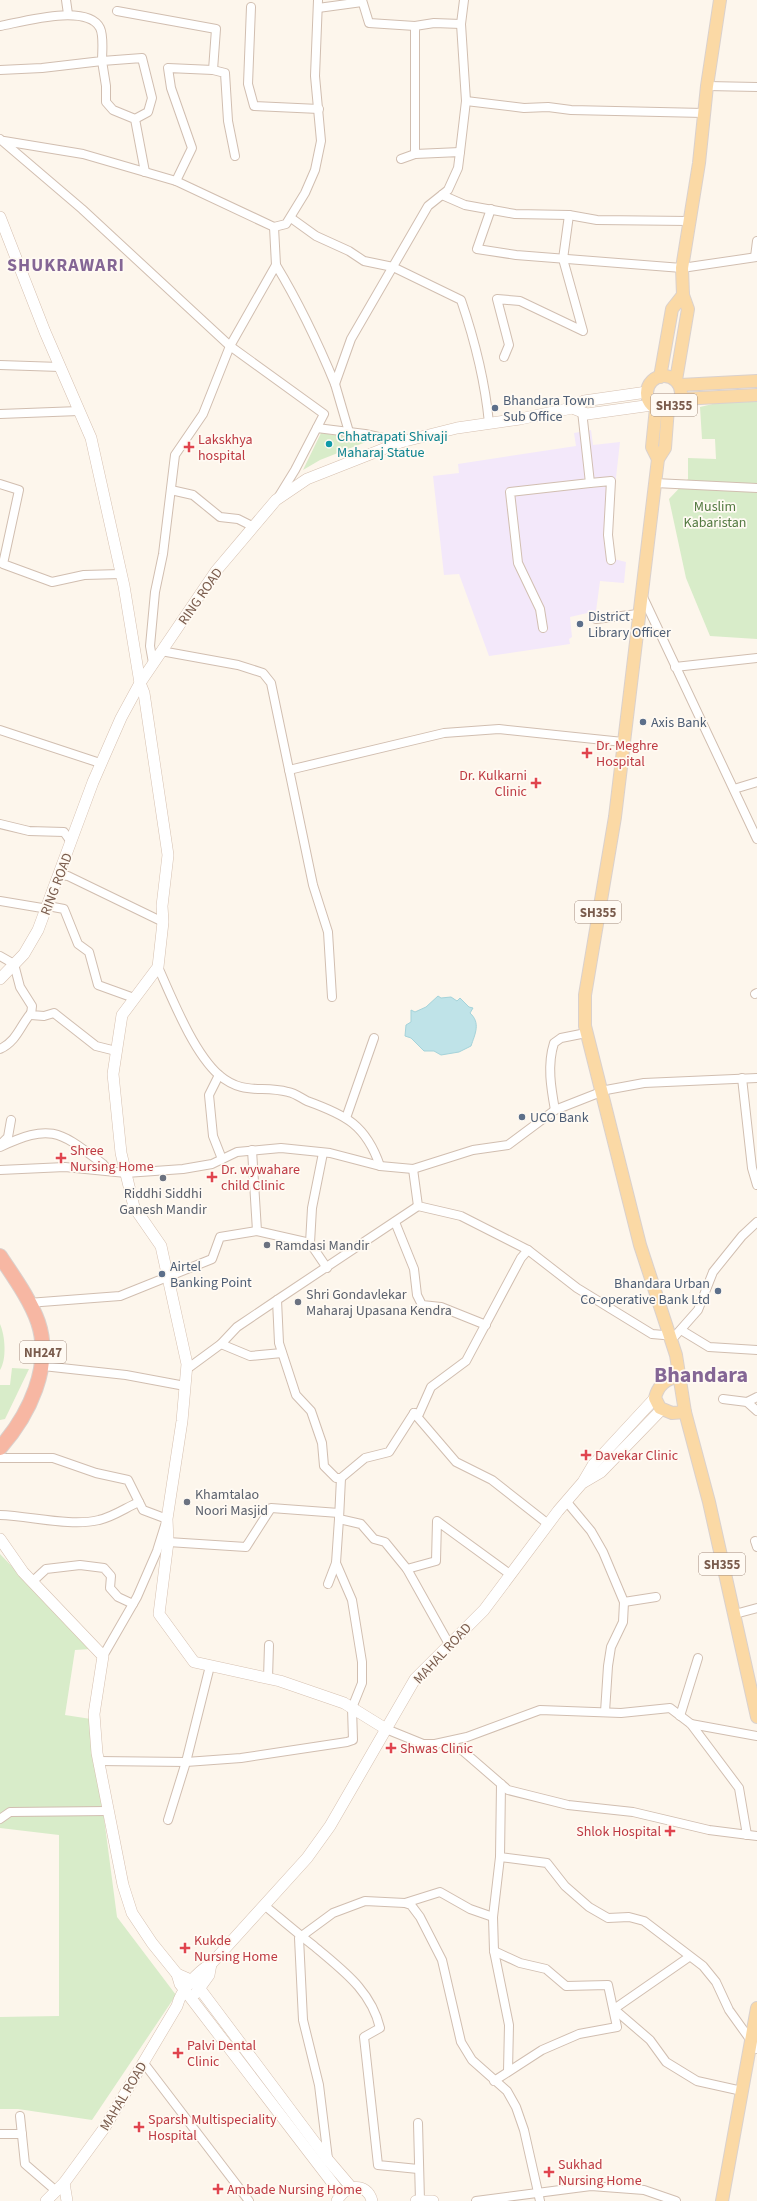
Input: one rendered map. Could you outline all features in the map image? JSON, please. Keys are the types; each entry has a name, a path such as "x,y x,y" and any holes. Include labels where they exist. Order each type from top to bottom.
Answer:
{"highway":[{"name":"NH247","path":"0,1256 38,1321 42,1340 43,1366 32,1397 14,1432 0,1448"}],"main road":[{"path":"683,295 682,268 699,162 707,86 720,0"},
{"name":"SH355","path":"660,377 672,309 683,295"},
{"name":"SH355","path":"678,383 668,377 660,377 650,383 646,392 647,398 654,406 663,410 681,399 678,383 688,308 683,295"},
{"path":"678,383 757,381"},
{"path":"681,399 757,395"},
{"name":"SH355","path":"654,406 652,447 658,459"},
{"name":"SH355","path":"668,408 666,448 658,459 640,592 615,817 585,995 586,1033 640,1245 670,1336 685,1412 709,1502 757,1717"},
{"path":"679,1376 667,1379 657,1390 655,1398 657,1404 662,1409 672,1413 685,1412"},
{"path":"722,2201 742,2091 754,2045 757,2008"}],"street":[{"path":"66,0 68,14"},
{"path":"335,384 351,339 428,206 448,190 458,168 466,101 461,24 464,0"},
{"path":"2,140 83,154 176,181 274,227 286,224 306,193 315,170 321,141 320,109 315,76 318,4 362,1 370,23 415,26 434,23 461,24"},
{"path":"251,7 248,84 254,106 320,109"},
{"path":"117,11 216,29 213,70"},
{"path":"0,26 68,14 95,21 101,29 106,102 113,110 135,119"},
{"path":"415,26 416,154"},
{"path":"0,70 42,68 142,58 152,98 148,112 135,119"},
{"path":"176,181 192,148 171,88 168,68 213,70 224,73 228,121 235,156"},
{"path":"707,86 757,87"},
{"path":"466,101 524,108 548,107 571,110 704,113"},
{"path":"135,119 145,172"},
{"path":"2,140 82,209 230,346 324,414 296,470 276,500"},
{"path":"402,159 416,154 460,152"},
{"path":"442,195 465,205 515,214 569,215 597,220 689,221"},
{"path":"491,209 477,249 516,255 682,268 756,257 757,241"},
{"path":"504,357 509,345 498,299 520,301 583,331 563,259 569,215"},
{"path":"0,217 7,238 90,438 121,574 140,683 144,693 168,855 162,906 163,922 158,967 183,1022 201,1052 219,1075 244,1089 288,1092 337,1111 360,1127 374,1149 380,1166"},
{"path":"291,218 316,236 349,250 364,261 393,267 461,300 479,360 486,390 489,423"},
{"path":"274,227 276,265 294,295 320,347 335,384 349,432"},
{"path":"154,664 150,646 154,600 175,455 203,414 230,346 276,265"},
{"path":"0,365 60,367"},
{"name":"RING ROAD","path":"577,410 584,401 646,392"},
{"name":"RING ROAD","path":"0,978 24,954 38,930 100,765 121,718 140,683 216,571 252,526 276,500 307,479 401,442 457,428 577,410 587,414 654,406"},
{"path":"577,410 590,483"},
{"path":"0,414 79,412"},
{"path":"317,428 349,432 401,442"},
{"path":"543,628 540,609 518,563 510,492 611,481 608,535 611,560"},
{"path":"655,483 757,488"},
{"path":"0,484 19,490 1,564 52,582 84,575 121,574"},
{"path":"171,490 193,495 220,517 238,519 252,526"},
{"path":"640,592 757,838"},
{"path":"596,619 638,614"},
{"path":"162,651 238,665 263,673 272,682 313,885 328,932 332,997"},
{"path":"675,667 757,658"},
{"path":"289,770 444,733 499,729 623,742"},
{"path":"0,730 97,762 100,765"},
{"path":"734,789 757,782"},
{"path":"0,824 29,831 64,832 71,842"},
{"path":"59,875 68,876 163,922"},
{"path":"0,901 42,908 48,906 64,909 78,944 89,952 98,985 134,998"},
{"path":"0,956 14,964 20,987 32,1006 31,1013 21,1030 8,1045 0,1049"},
{"path":"158,967 122,1015 113,1074 121,1153 134,1207 161,1246 169,1278 187,1369 167,1519 157,1551 133,1604 103,1656 94,1714 98,1761 123,1885 132,1914 152,1944 177,1974 196,1985 328,2160 351,2187 361,2188 370,2194 372,2201"},
{"path":"31,1013 44,1016 54,1013 96,1046 116,1051"},
{"path":"555,1110 551,1088 550,1063 554,1043 561,1038 586,1033"},
{"path":"346,1118 374,1038"},
{"path":"219,1075 209,1094 213,1136 222,1159"},
{"path":"742,1078 752,1168 757,1186"},
{"path":"0,1170 65,1167 108,1170 126,1173 183,1169 212,1164 237,1152 281,1148 323,1152 358,1159 380,1166 413,1169 474,1150 508,1145 555,1110 601,1092 644,1083 757,1078"},
{"path":"0,1146 8,1137 12,1120"},
{"path":"0,1146 27,1135 47,1133 64,1136 98,1160 108,1170"},
{"path":"252,1150 257,1231"},
{"path":"323,1152 312,1208 310,1243 327,1268"},
{"path":"413,1169 418,1206"},
{"path":"187,1369 221,1344 237,1328 418,1206 461,1216 528,1250 578,1288 652,1334 670,1336 675,1336 698,1310 713,1272 742,1236 757,1222"},
{"path":"395,1222 414,1269 417,1295 422,1305 441,1306 486,1325"},
{"path":"28,1302 120,1296 169,1278 212,1259 220,1237 257,1231 310,1243"},
{"path":"414,1413 419,1414 431,1387 466,1361 521,1258 528,1250"},
{"path":"277,1300 279,1343 282,1353 296,1395 311,1411 322,1443 324,1466 336,1478 341,1478 365,1458 389,1452 414,1413"},
{"path":"681,1330 709,1347 757,1350"},
{"path":"221,1344 250,1356 282,1353"},
{"path":"43,1366 126,1375 185,1386"},
{"path":"723,1399 747,1402 757,1397"},
{"name":"MAHAL ROAD","path":"46,2201 105,2127 177,2006 185,2004 188,1994 196,1985 201,1969 211,1964 307,1858 330,1826 415,1679 484,1610 548,1524 583,1482 593,1465 655,1398"},
{"path":"747,1402 757,1411"},
{"name":"MAHAL ROAD","path":"583,1482 601,1472 662,1409"},
{"path":"414,1413 456,1462 492,1480 548,1524"},
{"path":"0,1458 53,1458 96,1473 128,1480 143,1510 167,1519"},
{"path":"328,1584 336,1563 341,1478"},
{"path":"566,1501 591,1531 603,1552 624,1602 623,1622 611,1647 608,1666 605,1712"},
{"path":"0,1515 29,1516 58,1522 100,1520 139,1502"},
{"path":"168,1542 246,1547 271,1508 339,1516 361,1524 374,1539 385,1542 407,1569 449,1644"},
{"path":"167,1519 168,1542 160,1614 194,1662 268,1678 337,1701 352,1708 386,1729 423,1744 448,1742 475,1735 497,1724 540,1710 621,1713 670,1708 691,1724 739,1788 747,1835"},
{"path":"407,1569 436,1561 437,1520 510,1575"},
{"path":"0,1539 23,1572 103,1656"},
{"path":"98,1761 186,1762 241,1758 353,1740 352,1708 362,1684 362,1662 352,1600 336,1563"},
{"path":"32,1582 46,1569 94,1565 104,1568 111,1576 110,1588 118,1597 133,1604"},
{"path":"624,1602 656,1597"},
{"path":"734,1614 757,1608"},
{"path":"268,1678 269,1645"},
{"path":"680,1716 698,1658"},
{"path":"168,1820 186,1762 210,1666"},
{"path":"691,1724 757,1736"},
{"path":"448,1742 463,1751 508,1790 568,1805 633,1812 709,1830 757,1836"},
{"path":"500,1784 500,1857 493,1917 494,1951 509,2025 508,2071"},
{"path":"0,1819 10,1812 108,1811"},
{"path":"500,1857 547,1863 565,1886 589,1907 608,1918 629,1917 644,1921 702,1966 716,1982 728,2010 754,2045"},
{"path":"405,1903 440,1892 470,1909 493,1917"},
{"path":"328,2160 319,2085 303,2020 300,1938 333,1913 365,1901 405,1903 411,1905 420,1917 442,1960 461,2042 472,2060 507,2091 516,2107 524,2130 540,2201"},
{"path":"264,1905 352,1978 365,1993 377,2017 380,2028 364,2037 378,2165 418,2169"},
{"path":"494,1951 520,1963 546,1969 566,1986 608,1985 617,2027 579,2034 542,2050 494,2081"},
{"path":"614,2009 689,1957"},
{"path":"177,1974 180,1984 339,2198 351,2187"},
{"path":"614,2009 650,2040 666,2062 697,2081 742,2091"},
{"path":"143,2062 249,2201"},
{"path":"20,2116 25,2164 59,2186 67,2201"},
{"path":"418,2123 420,2201"},
{"path":"0,2134 22,2134"},
{"path":"476,2201 591,2186 644,2190 676,2201"},
{"path":"416,2201 433,2201"}],"shaded area":[{"path":"591,430 593,445 620,442 610,531 614,559 626,562 624,583 600,581 596,611 570,617 572,637 569,639 570,644 489,656 459,574 444,575 433,476 459,473 458,464 576,446 574,433"}],"green space":[{"name":"Muslim Kabaristan","path":"757,401 757,639 710,636 686,578 669,499 688,479 688,458 716,459 715,439 702,439 700,407 721,402"},
{"path":"321,433 371,440 320,460 303,470"},
{"path":"0,1324 3,1334 4,1360 0,1370"},
{"path":"12,1368 29,1369 5,1419 0,1420 0,1385 10,1385"},
{"path":"0,1554 91,1649 75,1650 65,1715 91,1719 117,1917 176,1995 92,2120 18,2109 0,2109 0,2017 59,2016 59,1835 0,1828"}],"water":[{"path":"438,996 441,998 451,997 457,1001 460,998 469,1007 473,1008 470,1013 475,1021 476,1029 471,1046 459,1052 441,1055 434,1051 424,1051 411,1038 405,1036 406,1025 411,1022 411,1010 415,1012 426,1007"}],"place":[{"name":"Bhandara Town Sub Office","path":"495,408"},
{"name":"Chhatrapati Shivaji Maharaj Statue","path":"329,444"},
{"name":"Lakskhya hospital","path":"189,447"},
{"name":"District Library Officer","path":"580,624"},
{"name":"Axis Bank","path":"643,722"},
{"name":"Dr. Meghre Hospital","path":"587,753"},
{"name":"Dr. Kulkarni Clinic","path":"536,783"},
{"name":"UCO Bank","path":"522,1117"},
{"name":"Shree Nursing Home","path":"61,1158"},
{"name":"Dr. wywahare child Clinic","path":"212,1177"},
{"name":"Riddhi Siddhi Ganesh Mandir","path":"163,1178"},
{"name":"Ramdasi Mandir","path":"267,1245"},
{"name":"Airtel Banking Point","path":"162,1274"},
{"name":"Bhandara Urban Co-operative Bank Ltd","path":"718,1291"},
{"name":"Shri Gondavlekar Maharaj Upasana Kendra","path":"298,1302"},
{"name":"Davekar Clinic","path":"586,1455"},
{"name":"Khamtalao Noori Masjid","path":"187,1502"},
{"name":"Shwas Clinic","path":"391,1748"},
{"name":"Shlok Hospital","path":"670,1831"},
{"name":"Kukde Nursing Home","path":"185,1948"},
{"name":"Palvi Dental Clinic","path":"178,2053"},
{"name":"Sparsh Multispeciality Hospital","path":"139,2127"},
{"name":"Sukhad Nursing Home","path":"549,2172"},
{"name":"Ambade Nursing Home","path":"218,2189"}],"district":[{"name":"SHUKRAWARI","path":"66,265"},
{"name":"Bhandara","path":"701,1374"}]}
